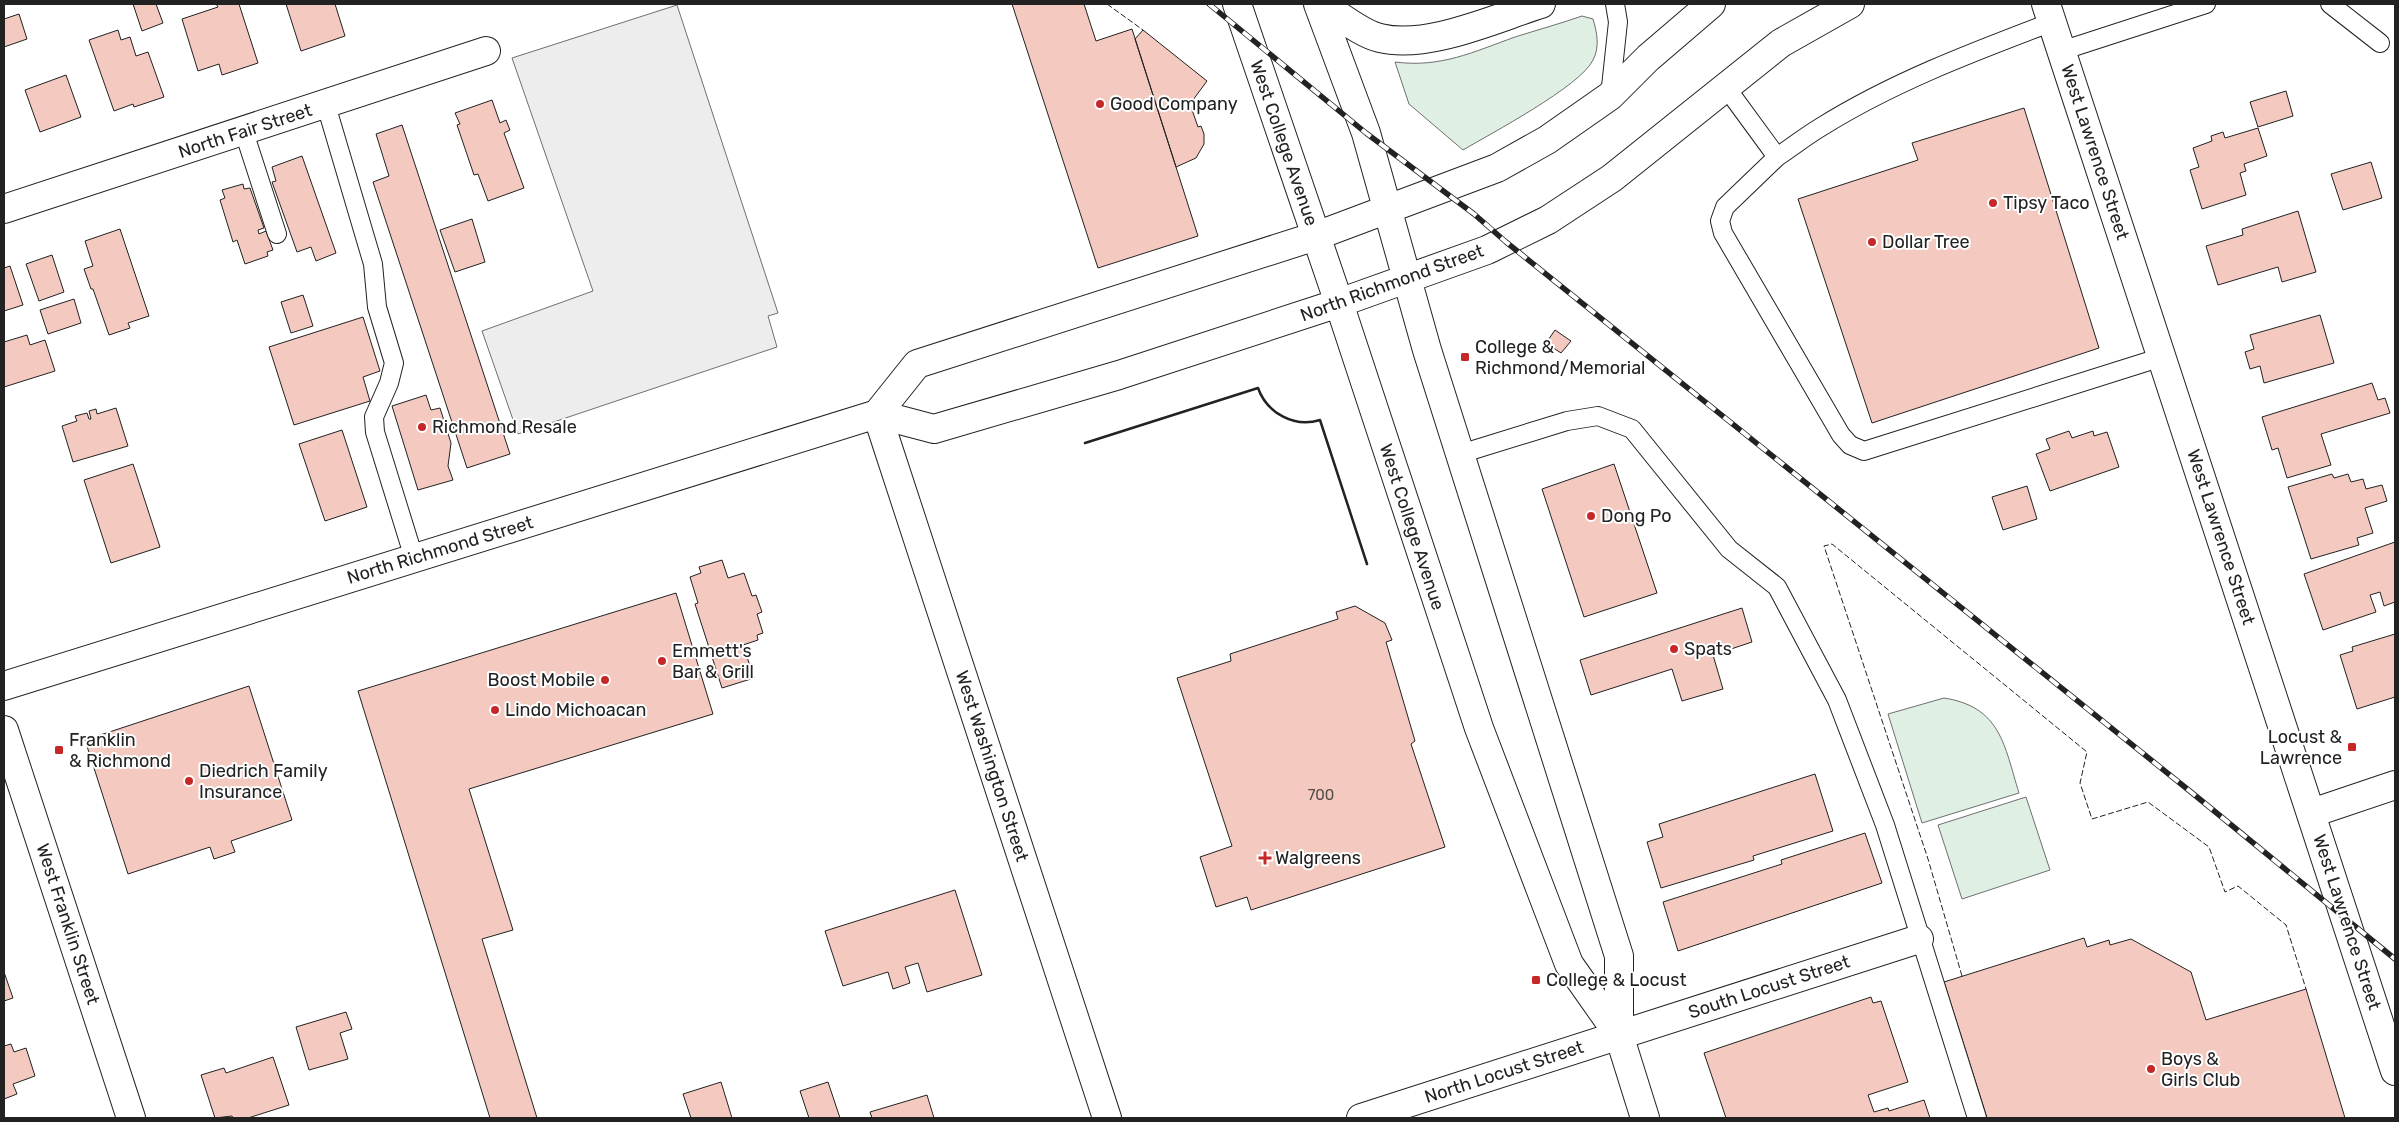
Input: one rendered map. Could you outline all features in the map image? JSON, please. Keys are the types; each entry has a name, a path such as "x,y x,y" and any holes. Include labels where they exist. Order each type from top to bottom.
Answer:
{"main road":[{"name":"West College Avenue","path":"1237,4 1339,303 1479,728 1569,964 1619,1036 1645,1118"},
{"name":"West College Avenue","path":"1319,4 1366,133 1427,350 1619,956 1619,1036"},
{"path":"1319,4 1366,32 1381,38 1408,41 1448,34 1540,4"},
{"path":"877,414 917,364 1316,236 1497,168 1547,140 1610,96 1648,58 1711,4"},
{"name":"North Richmond Street","path":"4,686 877,414 934,429 1119,375 1339,303 1487,250 1548,220 1612,178 1672,132 1725,86 1781,43 1850,4"},
{"name":"West Lawrence Street","path":"2049,13 2395,1071"},
{"name":"North Fair Street","path":"4,209 244,132 486,51"},
{"name":"West Washington Street","path":"877,414 1107,1118"},
{"name":"West Franklin Street","path":"4,730 131,1118"},
{"path":"2312,813 2395,785"},
{"name":"South Locust Street","path":"1619,1036 1919,939"},
{"name":"North Locust Street","path":"1361,1118 1619,1036"}],"lane":[{"path":"1610,96 1618,22 1615,4"},
{"path":"2061,51 2206,4"},
{"path":"2330,4 2380,43"},
{"path":"2049,13 1864,103 1820,127 1777,157 1725,207 1720,221 1723,233 1841,435 1850,445 1864,451 2162,357"},
{"path":"1725,86 1777,157"},
{"path":"326,104 373,264 377,307 394,363 389,383 374,417 375,432 414,558"},
{"path":"244,132 277,234"},
{"path":"1460,454 1567,421 1598,416 1632,429 1728,549 1777,586 1837,700 1885,825 1919,939 1977,1118"}],"green space":[{"path":"1582,16 1593,19 1597,40 1597,50 1585,71 1554,96 1534,109 1463,150 1409,104 1395,62 1427,63 1442,61"},
{"path":"1944,698 1963,703 1978,710 1989,719 2004,744 2019,793 1922,823 1888,714"},
{"path":"2026,797 2050,870 1962,899 1938,825"}],"shaded area":[{"path":"677,5 778,313 768,316 777,347 518,434 482,331 593,291 512,58"}],"building":[{"path":"133,4 156,4 163,23 142,31"},
{"path":"216,4 239,4 258,63 222,75 219,64 198,71 182,19 218,7"},
{"path":"286,4 335,4 345,36 301,51"},
{"name":"Good Company","path":"1012,4 1084,4 1096,41 1132,29 1198,236 1098,268"},
{"path":"19,14 27,39 4,47 4,19"},
{"path":"118,30 121,40 130,37 136,56 148,52 164,97 134,107 133,104 114,111 89,40"},
{"path":"1143,30 1207,81 1190,104 1198,127 1201,126 1204,134 1204,144 1196,158 1176,167 1135,39"},
{"path":"66,75 81,117 40,132 25,90"},
{"path":"2286,91 2293,116 2258,127 2250,102"},
{"path":"492,100 500,123 506,120 510,130 504,133 524,188 488,201 478,174 474,175 457,125 460,124 455,113"},
{"path":"2024,108 2099,348 1872,423 1798,199 1918,160 1912,143"},
{"path":"402,125 510,454 467,468 373,182 389,176 376,134"},
{"path":"2258,128 2267,156 2244,164 2246,171 2240,173 2246,195 2202,209 2190,170 2199,167 2193,148 2212,141 2211,136 2223,132 2225,138"},
{"path":"302,156 336,253 316,261 311,247 297,252 272,182 276,181 272,167"},
{"path":"2371,162 2382,198 2343,210 2331,174"},
{"path":"243,184 244,189 250,188 264,228 258,230 259,234 266,231 273,250 267,252 268,256 245,264 237,240 233,242 220,200 225,198 222,190"},
{"path":"2298,211 2316,272 2282,282 2278,267 2218,285 2206,246 2243,235 2242,229"},
{"path":"472,219 485,262 455,272 440,230"},
{"path":"120,229 149,316 128,323 130,328 109,335 84,269 93,266 85,241"},
{"path":"52,255 64,292 39,301 26,264"},
{"path":"10,266 23,305 4,311 4,268"},
{"path":"303,295 313,326 291,333 281,302"},
{"path":"74,299 81,323 48,334 40,310"},
{"path":"2320,315 2334,363 2264,383 2260,366 2250,369 2245,352 2254,349 2250,335"},
{"path":"363,317 380,371 363,377 370,401 294,425 269,347"},
{"path":"1555,330 1571,341 1561,353 1546,343"},
{"path":"27,335 30,345 45,340 55,371 4,387 4,342"},
{"path":"2372,383 2378,400 2385,398 2390,413 2321,434 2331,465 2287,478 2278,448 2272,450 2262,417"},
{"name":"Richmond Resale","path":"426,395 431,410 440,408 451,443 448,466 453,480 418,490 392,406"},
{"path":"116,408 128,446 73,462 62,426 77,421 75,416 87,413 89,419 91,419 89,411 96,409 97,414"},
{"path":"342,430 367,507 325,521 299,444"},
{"path":"2069,431 2072,438 2093,431 2094,436 2107,432 2119,467 2050,491 2036,454 2050,449 2046,439"},
{"path":"133,464 160,547 111,563 84,480"},
{"name":"Dong Po","path":"1614,464 1657,593 1584,617 1542,489"},
{"path":"2332,474 2334,478 2348,474 2351,482 2363,479 2366,489 2382,485 2387,501 2365,508 2373,533 2357,538 2359,545 2311,559 2288,487"},
{"path":"2027,486 2037,519 2003,530 1992,497"},
{"path":"2395,542 2395,602 2384,606 2380,592 2370,595 2376,612 2323,630 2304,574"},
{"path":"722,560 728,578 744,573 752,596 756,595 762,612 757,614 763,633 757,635 758,640 743,645 754,678 722,688 695,604 698,603 690,577 701,573 699,567"},
{"path":"676,593 713,714 469,789 513,930 482,939 537,1118 490,1118 358,691"},
{"name":"Walgreens","path":"1355,606 1385,623 1392,640 1386,642 1415,741 1411,744 1445,847 1251,910 1247,897 1216,907 1200,857 1232,846 1177,678 1231,661 1230,654 1338,619 1336,612"},
{"name":"Spats","path":"1742,608 1752,642 1713,655 1723,689 1682,701 1672,669 1591,695 1580,660"},
{"path":"2395,634 2395,697 2357,709 2340,655 2353,651 2352,647"},
{"name":"Diedrich Family Insurance","path":"249,686 292,820 231,841 235,852 214,859 210,847 128,874 85,740"},
{"path":"1815,774 1833,831 1753,856 1754,860 1661,888 1647,842 1663,837 1659,824"},
{"path":"1865,833 1882,883 1678,951 1663,902 1782,864 1781,860"},
{"path":"955,890 982,975 927,992 918,963 905,967 910,983 893,989 888,972 843,986 825,931"},
{"name":"Boys & Girls Club","path":"2084,938 2087,947 2109,940 2110,945 2131,939 2191,972 2206,1020 2306,989 2345,1118 1987,1118 1944,982"},
{"path":"4,972 13,998 4,1001"},
{"path":"1871,997 1873,1003 1881,1001 1908,1082 1868,1095 1874,1112 1888,1108 1889,1111 1924,1100 1930,1118 1726,1118 1704,1053"},
{"path":"346,1012 352,1029 340,1033 348,1059 309,1070 296,1027"},
{"path":"11,1044 14,1052 26,1048 35,1076 13,1084 17,1094 4,1099 4,1046"},
{"path":"273,1057 289,1105 248,1118 233,1118 232,1116 215,1118 201,1075 224,1068 226,1073"},
{"path":"721,1082 732,1118 691,1118 683,1094"},
{"path":"828,1082 840,1118 809,1118 800,1091"},
{"path":"927,1095 934,1118 872,1118 870,1112"}],"railway":[{"path":"1209,4 1366,133 1474,214 1506,242 2191,792 2395,959"}],"fence":[{"path":"1107,4 1143,30"},
{"path":"1962,976 1928,859 1824,546 1832,544 2087,752 2080,783 2092,819 2148,802 2209,847 2225,892 2238,886 2286,925 2306,989"}],"wall":[{"path":"1085,443 1258,388 1268,405 1283,416 1301,422 1320,420 1367,564"}],"place":[{"name":"Good Company","path":"1100,104"},
{"name":"Tipsy Taco","path":"1993,203"},
{"name":"Dollar Tree","path":"1872,242"},
{"name":"College & Richmond/Memorial","path":"1465,357"},
{"name":"Richmond Resale","path":"422,427"},
{"name":"Dong Po","path":"1591,516"},
{"name":"Spats","path":"1674,649"},
{"name":"Emmett's Bar & Grill","path":"662,661"},
{"name":"Boost Mobile","path":"605,680"},
{"name":"Lindo Michoacan","path":"495,710"},
{"name":"Locust & Lawrence","path":"2352,747"},
{"name":"Franklin & Richmond","path":"59,750"},
{"name":"Diedrich Family Insurance","path":"189,781"},
{"name":"Walgreens","path":"1265,858"},
{"name":"College & Locust","path":"1536,980"},
{"name":"Boys & Girls Club","path":"2151,1069"}]}
